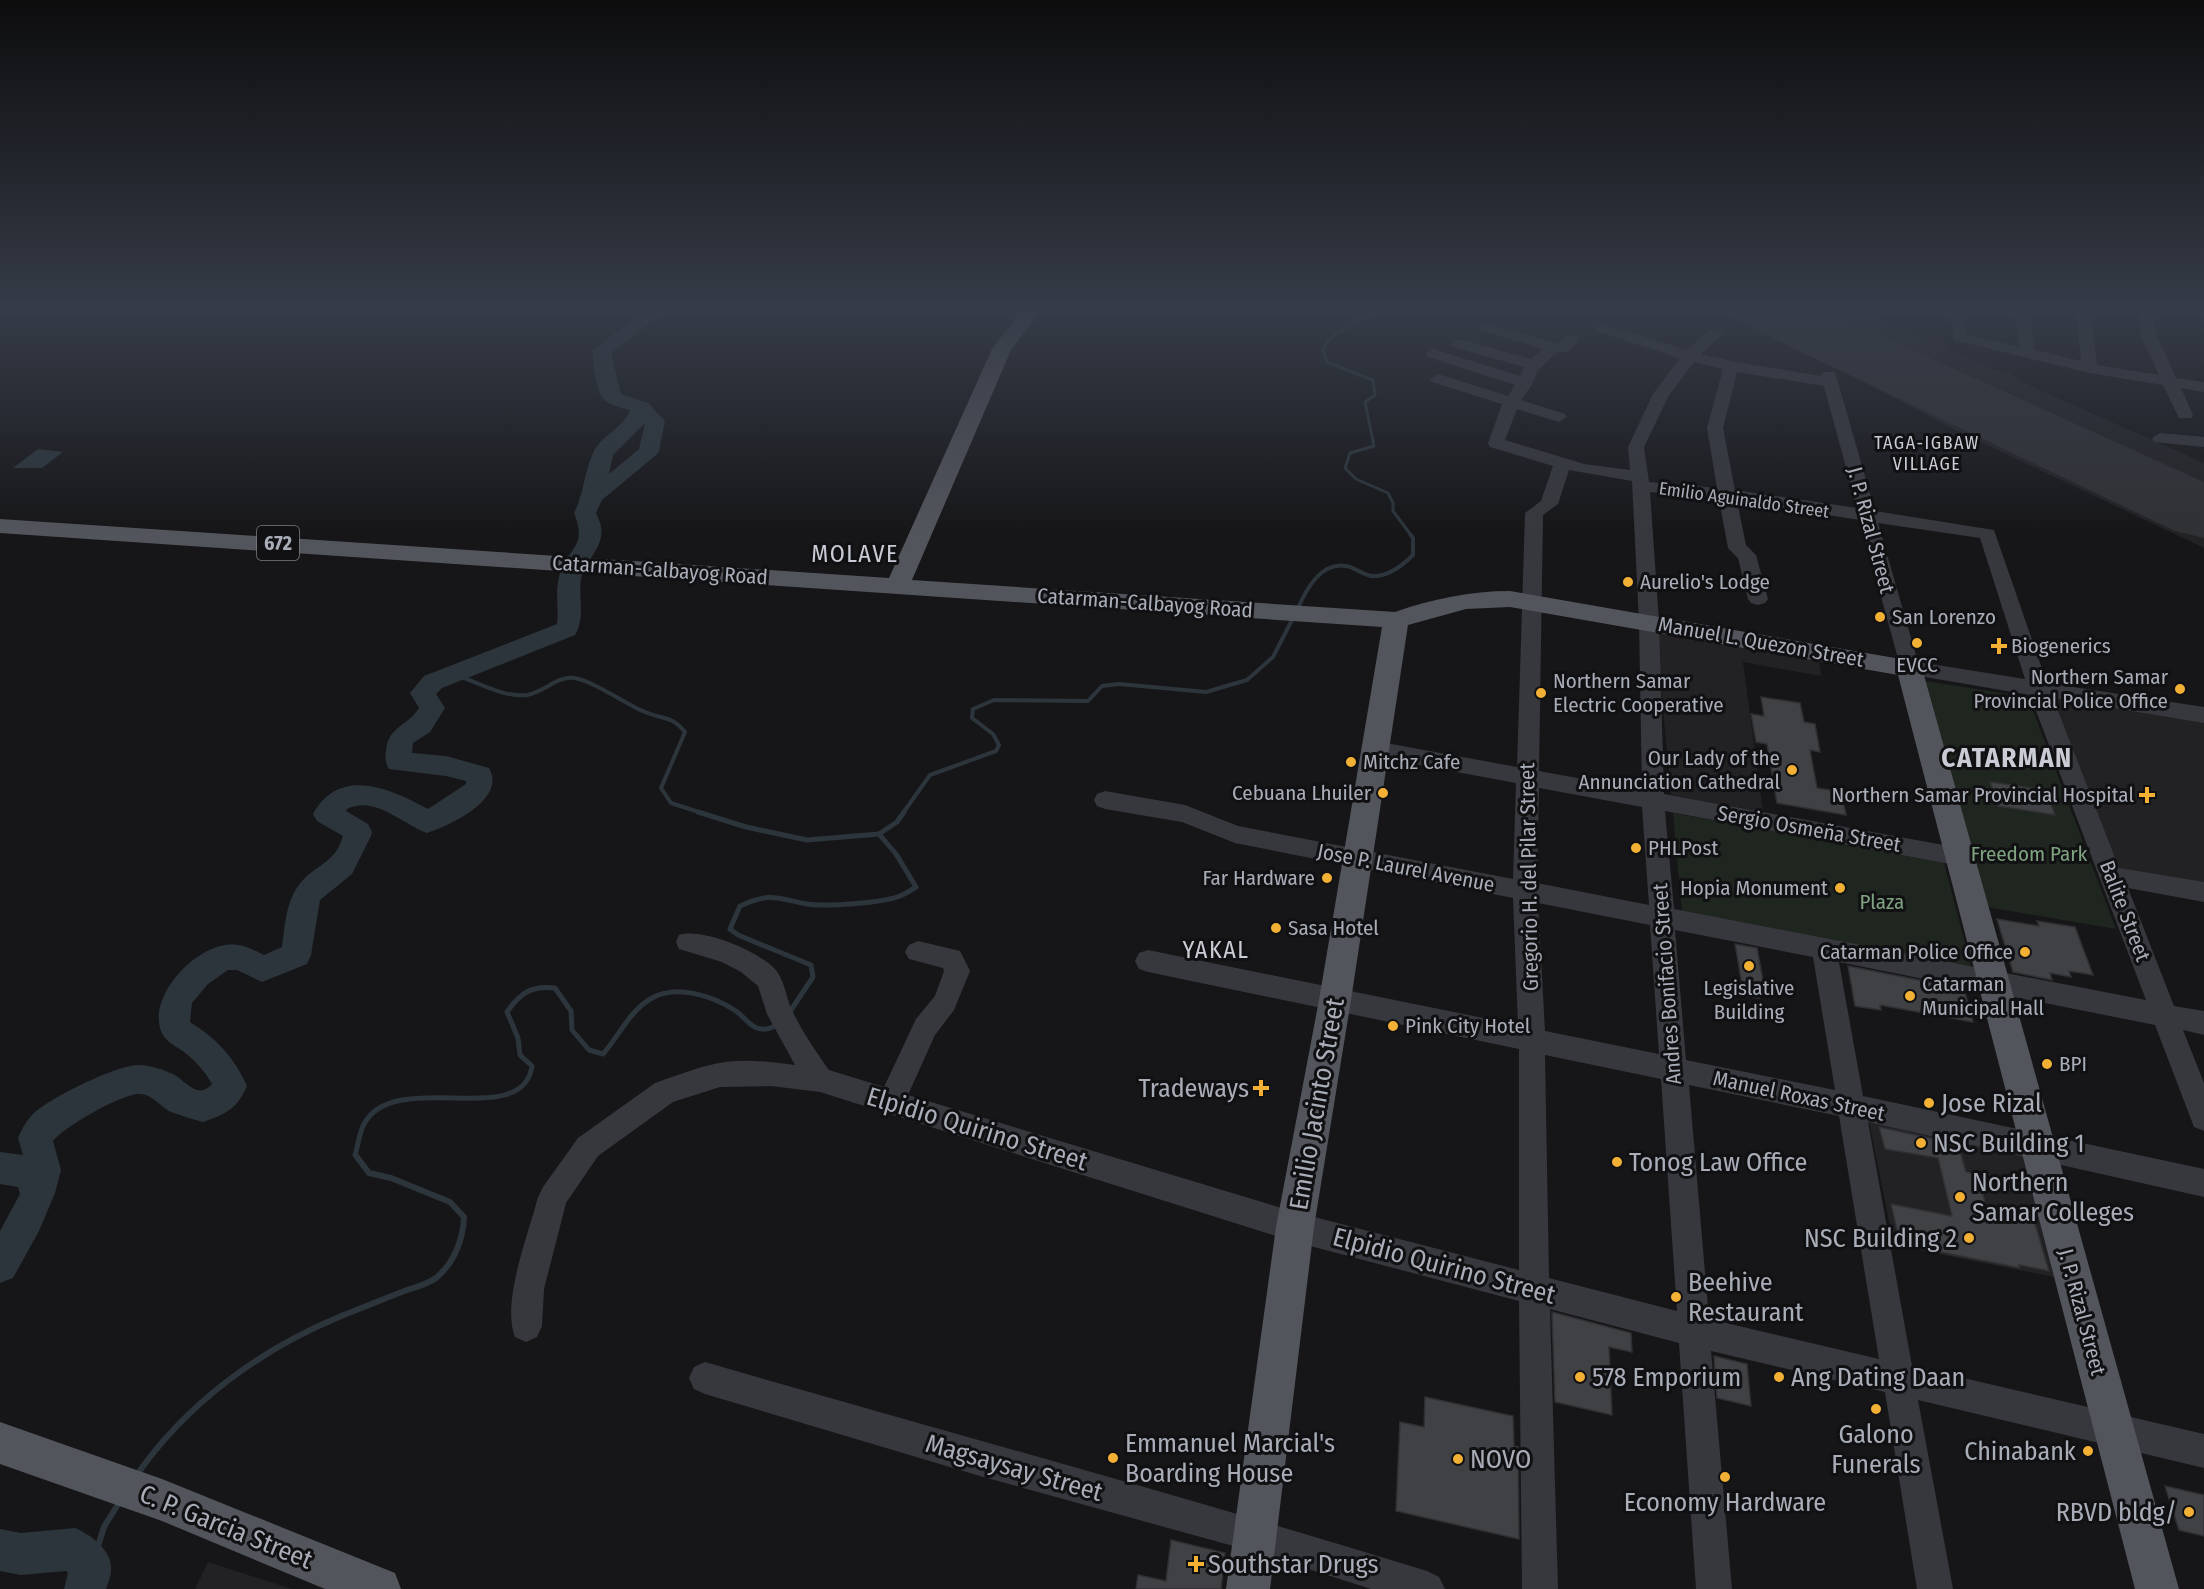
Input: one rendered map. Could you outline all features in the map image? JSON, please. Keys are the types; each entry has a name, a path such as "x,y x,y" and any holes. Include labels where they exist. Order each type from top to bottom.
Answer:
{"main road":[{"path":"897,587 986,385"},
{"name":"Catarman-Calbayog Road","path":"0,526 1320,615"},
{"name":"Manuel L. Quezon Street","path":"1320,615 1396,620 1468,599 1490,598 1532,602 1649,621 1909,668"},
{"name":"Emilio Jacinto Street","path":"1248,1589 1295,1227 1335,1000 1396,620"},
{"name":"J. P. Rizal Street","path":"1909,668 2157,1589"},
{"name":"C. P. Garcia Street","path":"0,1443 162,1500 378,1589"}],"street":[{"path":"1457,385 1559,417"},
{"path":"1511,403 1523,385"},
{"name":"Andres Bonifacio Street","path":"1668,385 1661,394 1636,447 1641,481 1649,621 1653,801 1714,1589"},
{"path":"1726,385 1714,428 1737,548 1747,555 1758,599"},
{"name":"J. P. Rizal Street","path":"1832,385 1909,668"},
{"path":"2170,385 2185,415"},
{"name":"Emilio Aguinaldo Street","path":"1511,403 1496,443 1562,464 1641,481 1988,534"},
{"path":"2160,438 2204,442"},
{"name":"Gregorio H. del Pilar Street","path":"1540,1589 1532,1042 1525,892 1526,778 1534,513 1549,504 1562,464"},
{"name":"Balite Street","path":"1988,534 2038,687 2204,1118"},
{"name":"Manuel L. Quezon Street","path":"1909,668 2204,715"},
{"name":"Sergio Osmeña Street","path":"1375,749 1960,857"},
{"name":"Jose P. Laurel Avenue","path":"1105,800 1185,814 1235,834 1358,859 2204,1023"},
{"path":"2112,876 2204,892"},
{"path":"688,942 703,944 745,962 769,980 777,1004 795,1041 820,1080"},
{"path":"1824,950 1935,1589"},
{"path":"891,1102 925,1027 945,1002 957,971 951,959 918,952"},
{"name":"Manuel Roxas Street","path":"1148,960 1532,1042 1852,1106 2204,1183"},
{"name":"Elpidio Quirino Street","path":"526,1326 529,1290 553,1197 588,1147 665,1092 720,1075 771,1074 820,1080 1295,1227 1694,1331 2204,1451"},
{"name":"Magsaysay Street","path":"705,1378 980,1459 1255,1535 1427,1589"}],"shaded area":[{"path":"1872,385 2029,385 2204,463 2204,548 1943,424"},
{"path":"38,449 63,452 42,468 13,468"},
{"path":"1656,632 1819,658 1821,676 1743,662 1763,812 1671,795"},
{"name":"Northern Samar Provincial Hospital","path":"2050,695 2204,719 2204,885 2120,872"},
{"name":"Northern Samar Colleges","path":"1868,1118 2021,1149 2059,1278 1894,1245"},
{"path":"208,1562 292,1589 195,1589"}],"green space":[{"name":"Freedom Park","path":"1919,680 2028,697 2116,929 1986,907"},
{"name":"Plaza","path":"1673,813 1944,863 1972,970 1682,913"}],"building":[{"name":"Our Lady of the Annunciation Cathedral","path":"1761,697 1800,703 1804,722 1815,724 1820,752 1810,750 1817,788 1841,792 1846,815 1777,803 1767,744 1756,742 1751,714 1764,716"},
{"path":"1990,782 2046,790 2055,815 1998,806"},
{"path":"1997,919 2039,926 2037,921 2075,927 2093,975 2069,971 2071,977 2050,973 2052,980 2013,972"},
{"name":"Legislative Building","path":"1735,944 1757,948 1764,986 1756,985 1759,998 1744,996"},
{"name":"Catarman Municipal Hall","path":"1848,966 1964,989 1973,1022 1880,1005 1881,1010 1855,1006"},
{"name":"NSC Building 2","path":"1879,1127 1958,1144 1966,1172 1978,1174 1987,1210 2034,1220 2049,1271 2019,1265 2020,1268 1900,1244 1891,1204 1952,1216 1938,1158 1885,1149"},
{"name":"578 Emporium","path":"1552,1312 1631,1333 1632,1352 1609,1347 1612,1415 1555,1402"},
{"path":"1714,1356 1747,1364 1751,1406 1717,1398"},
{"name":"NOVO","path":"1425,1397 1513,1416 1514,1446 1518,1447 1519,1539 1396,1511 1400,1422 1424,1427"},
{"name":"RBVD bldg/","path":"2165,1486 2204,1495 2204,1536 2179,1530"},
{"name":"Southstar Drugs","path":"1171,1540 1225,1553 1221,1589 1136,1589 1138,1575 1166,1581"}],"waterway":[{"path":"608,385 613,398 641,407"},
{"path":"1374,385 1375,395 1365,402 1374,446 1350,453 1345,468 1356,479 1388,493 1393,503 1393,511 1411,535"},
{"path":"593,497 603,453 636,421 641,407"},
{"path":"593,497 649,451 655,421 641,407"},
{"path":"0,1265 26,1219 42,1181 44,1167 35,1138 43,1127 58,1114 119,1084 139,1079 162,1085 180,1100 203,1107 219,1100 231,1086 216,1061 198,1044 176,1030 174,1021 176,1003 188,984 217,961 237,957 262,969 296,955 306,898 316,885 342,866 357,836 358,832 327,814 337,802 349,796 362,794 389,801 427,822 448,812 479,789 480,775 446,766 398,762 400,739 421,725 432,708 423,693 433,682 567,629 570,617 570,578 590,538 591,529 585,513 593,497"},
{"path":"1297,610 1315,579 1329,568 1346,566 1365,574 1378,576 1400,566 1413,555 1413,538 1410,534"},
{"path":"903,813 930,775 996,751 999,745 993,734 972,718 973,709 994,700 1088,701 1102,686 1119,684 1206,692 1247,680 1273,657 1293,618"},
{"path":"456,675 500,692 518,695 527,695 562,679 574,678 590,683 638,709 671,720 685,732 661,788 671,803 702,813"},
{"path":"698,812 746,827 807,840 879,834"},
{"path":"879,834 897,822 904,812"},
{"path":"789,1013 813,977 811,965 738,935 730,929 740,906 767,898 780,898 807,904 854,904 881,901 904,894 916,887 896,854 879,834"},
{"path":"358,1159 355,1155 362,1128 380,1108 402,1100 483,1098 506,1094 523,1085 532,1066 520,1055 518,1038 507,1012 522,995 533,989 555,988 571,1011 572,1030 589,1050 603,1054 637,1009 652,998 672,992 695,994 717,1001 736,1011 757,1028 769,1028 779,1023"},
{"path":"136,1476 177,1426 226,1382 253,1363 309,1330 430,1282 453,1258 462,1234 464,1217 450,1202 391,1178 369,1173 357,1157"},
{"path":"0,1168 31,1174 37,1194"},
{"path":"91,1568 104,1527 120,1501"},
{"path":"0,1550 21,1554 75,1549 91,1568 85,1589"}],"runway":[{"path":"1929,385 2204,513"}],"place":[{"name":"Aurelio's Lodge","path":"1628,582"},
{"name":"San Lorenzo","path":"1880,617"},
{"name":"EVCC","path":"1917,643"},
{"name":"Biogenerics","path":"1999,646"},
{"name":"Northern Samar Provincial Police Office","path":"2180,689"},
{"name":"Northern Samar Electric Cooperative","path":"1541,693"},
{"name":"Mitchz Cafe","path":"1351,762"},
{"name":"Our Lady of the Annunciation Cathedral","path":"1792,770"},
{"name":"Cebuana Lhuiler","path":"1383,793"},
{"name":"Northern Samar Provincial Hospital","path":"2147,795"},
{"name":"PHLPost","path":"1636,848"},
{"name":"Far Hardware","path":"1327,878"},
{"name":"Hopia Monument","path":"1840,888"},
{"name":"Sasa Hotel","path":"1276,928"},
{"name":"Catarman Police Office","path":"2025,952"},
{"name":"Legislative Building","path":"1749,966"},
{"name":"Catarman Municipal Hall","path":"1910,996"},
{"name":"Pink City Hotel","path":"1393,1026"},
{"name":"BPI","path":"2047,1064"},
{"name":"Tradeways","path":"1261,1088"},
{"name":"Jose Rizal","path":"1929,1103"},
{"name":"NSC Building 1","path":"1921,1143"},
{"name":"Tonog Law Office","path":"1617,1162"},
{"name":"Northern Samar Colleges","path":"1960,1197"},
{"name":"NSC Building 2","path":"1969,1238"},
{"name":"Beehive Restaurant","path":"1676,1297"},
{"name":"578 Emporium","path":"1580,1377"},
{"name":"Ang Dating Daan","path":"1779,1377"},
{"name":"Galono Funerals","path":"1876,1409"},
{"name":"Chinabank","path":"2088,1451"},
{"name":"Emmanuel Marcial's Boarding House","path":"1113,1458"},
{"name":"NOVO","path":"1458,1459"},
{"name":"Economy Hardware","path":"1725,1477"},
{"name":"RBVD bldg/","path":"2189,1512"},
{"name":"Southstar Drugs","path":"1196,1564"}],"district":[{"name":"TAGA-IGBAW VILLAGE","path":"1927,453"},
{"name":"MOLAVE","path":"855,554"},
{"name":"CATARMAN","path":"2007,758"},
{"name":"YAKAL","path":"1216,950"}]}
